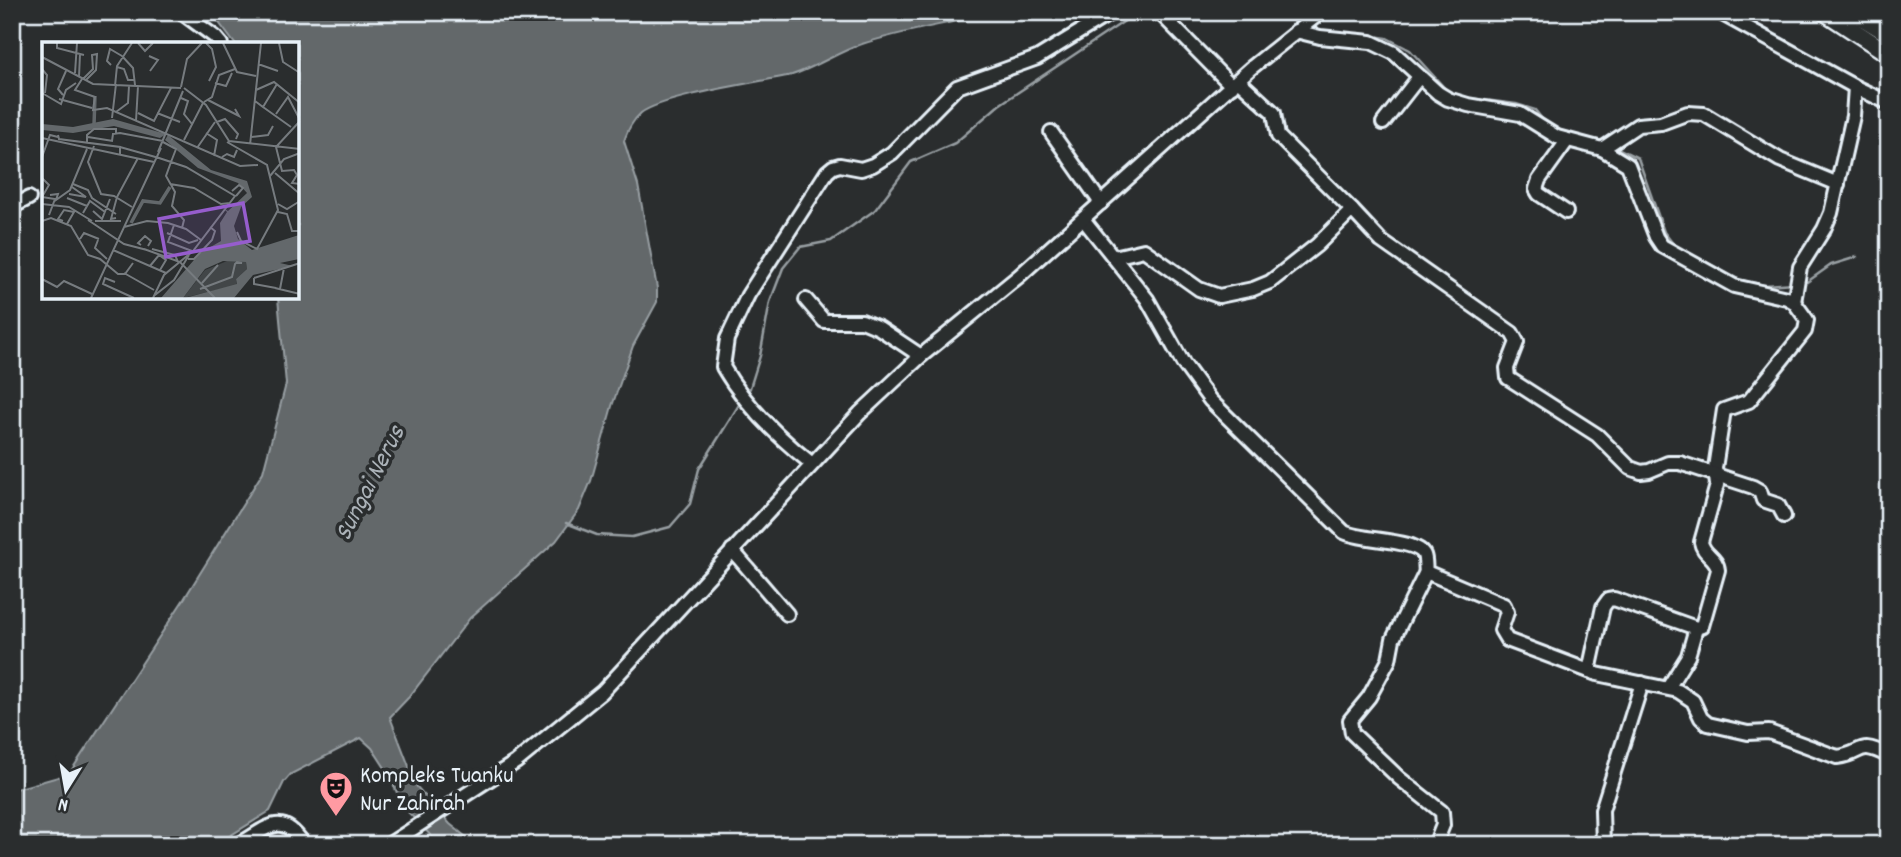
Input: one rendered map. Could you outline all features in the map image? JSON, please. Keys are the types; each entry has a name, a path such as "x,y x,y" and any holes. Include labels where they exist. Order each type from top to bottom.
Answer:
{"main road":[{"path":"1825,12 1889,54"},
{"path":"1853,12 1889,34"}],"street":[{"path":"181,12 219,42"},
{"path":"812,464 790,447 749,405 723,367 729,336 748,296 827,172 840,165 861,169 873,165 892,153 957,87 1037,58 1112,12"},
{"path":"1159,12 1235,83 1274,113 1278,136 1381,241 1512,333 1517,342 1507,368 1508,378 1597,435 1629,468 1641,472 1675,462 1758,490 1763,500 1778,506 1783,516"},
{"path":"388,845 516,762 603,692 812,464 921,356 1019,276 1235,83 1321,12"},
{"path":"1719,12 1889,103"},
{"path":"1296,31 1314,36 1371,42 1394,53 1448,99 1520,114 1567,141 1607,145 1628,165 1662,246 1734,286 1782,296 1796,290"},
{"path":"1383,122 1419,76"},
{"path":"1668,688 1688,656 1696,628 1703,623 1718,570 1716,562 1703,550 1701,542 1717,485 1715,468 1724,410 1749,401 1805,331 1807,320 1796,290 1801,267 1831,213 1855,103 1855,87"},
{"path":"1607,145 1638,125 1661,123 1695,112 1704,114 1780,160 1838,184"},
{"path":"1051,132 1101,203"},
{"path":"1566,212 1539,194 1536,189 1539,180 1567,141"},
{"path":"12,207 29,198"},
{"path":"1114,257 1144,250 1199,289 1219,296 1253,289 1270,282 1317,246 1352,210"},
{"path":"1083,219 1147,299 1183,363 1210,400 1344,532 1358,538 1419,549 1424,556 1426,572 1409,611 1395,634 1389,660 1369,697 1353,715 1350,725 1352,733 1399,778 1442,812 1443,825 1435,845"},
{"path":"806,300 824,321 862,321 879,328 921,356"},
{"path":"732,550 787,614"},
{"path":"1426,572 1504,606 1507,612 1502,630 1507,640 1589,671 1668,688 1693,701 1701,718 1709,724 1748,733 1769,732 1837,757 1846,756 1864,746 1889,756"},
{"path":"1589,671 1603,607 1608,600 1696,628"},
{"path":"1603,845 1602,810 1642,683"},
{"path":"238,845 270,825 278,824 293,830 304,845"}],"water":[{"name":"Sungai Nerus","path":"211,12 994,12 862,44 792,75 669,101 641,113 633,122 624,141 638,185 657,288 657,302 633,346 612,406 591,481 579,510 556,541 470,618 409,697 390,717 417,787 450,824 466,837 454,845 440,845 404,808 387,771 372,748 361,738 291,774 284,782 270,811 215,845 12,845 12,790 69,774 184,599 263,472 286,384 278,299 299,299 299,42 234,42"}],"waterway":[{"path":"746,394 760,356 770,302 783,268 800,247 831,241 875,210 911,162 955,143 999,105 1138,12"},
{"path":"1345,32 1387,38 1410,50 1451,95"},
{"path":"1461,97 1516,104 1535,110 1547,125"},
{"path":"1573,135 1604,142"},
{"path":"1613,146 1638,158 1664,232 1674,245 1740,280 1765,285 1794,283"},
{"path":"1801,282 1807,282 1831,265 1857,257"},
{"path":"566,523 597,535 632,537 670,527 690,504 699,469 742,400"}],"place":[{"name":"Kompleks Tuanku Nur Zahirah","path":"336,818"}]}
